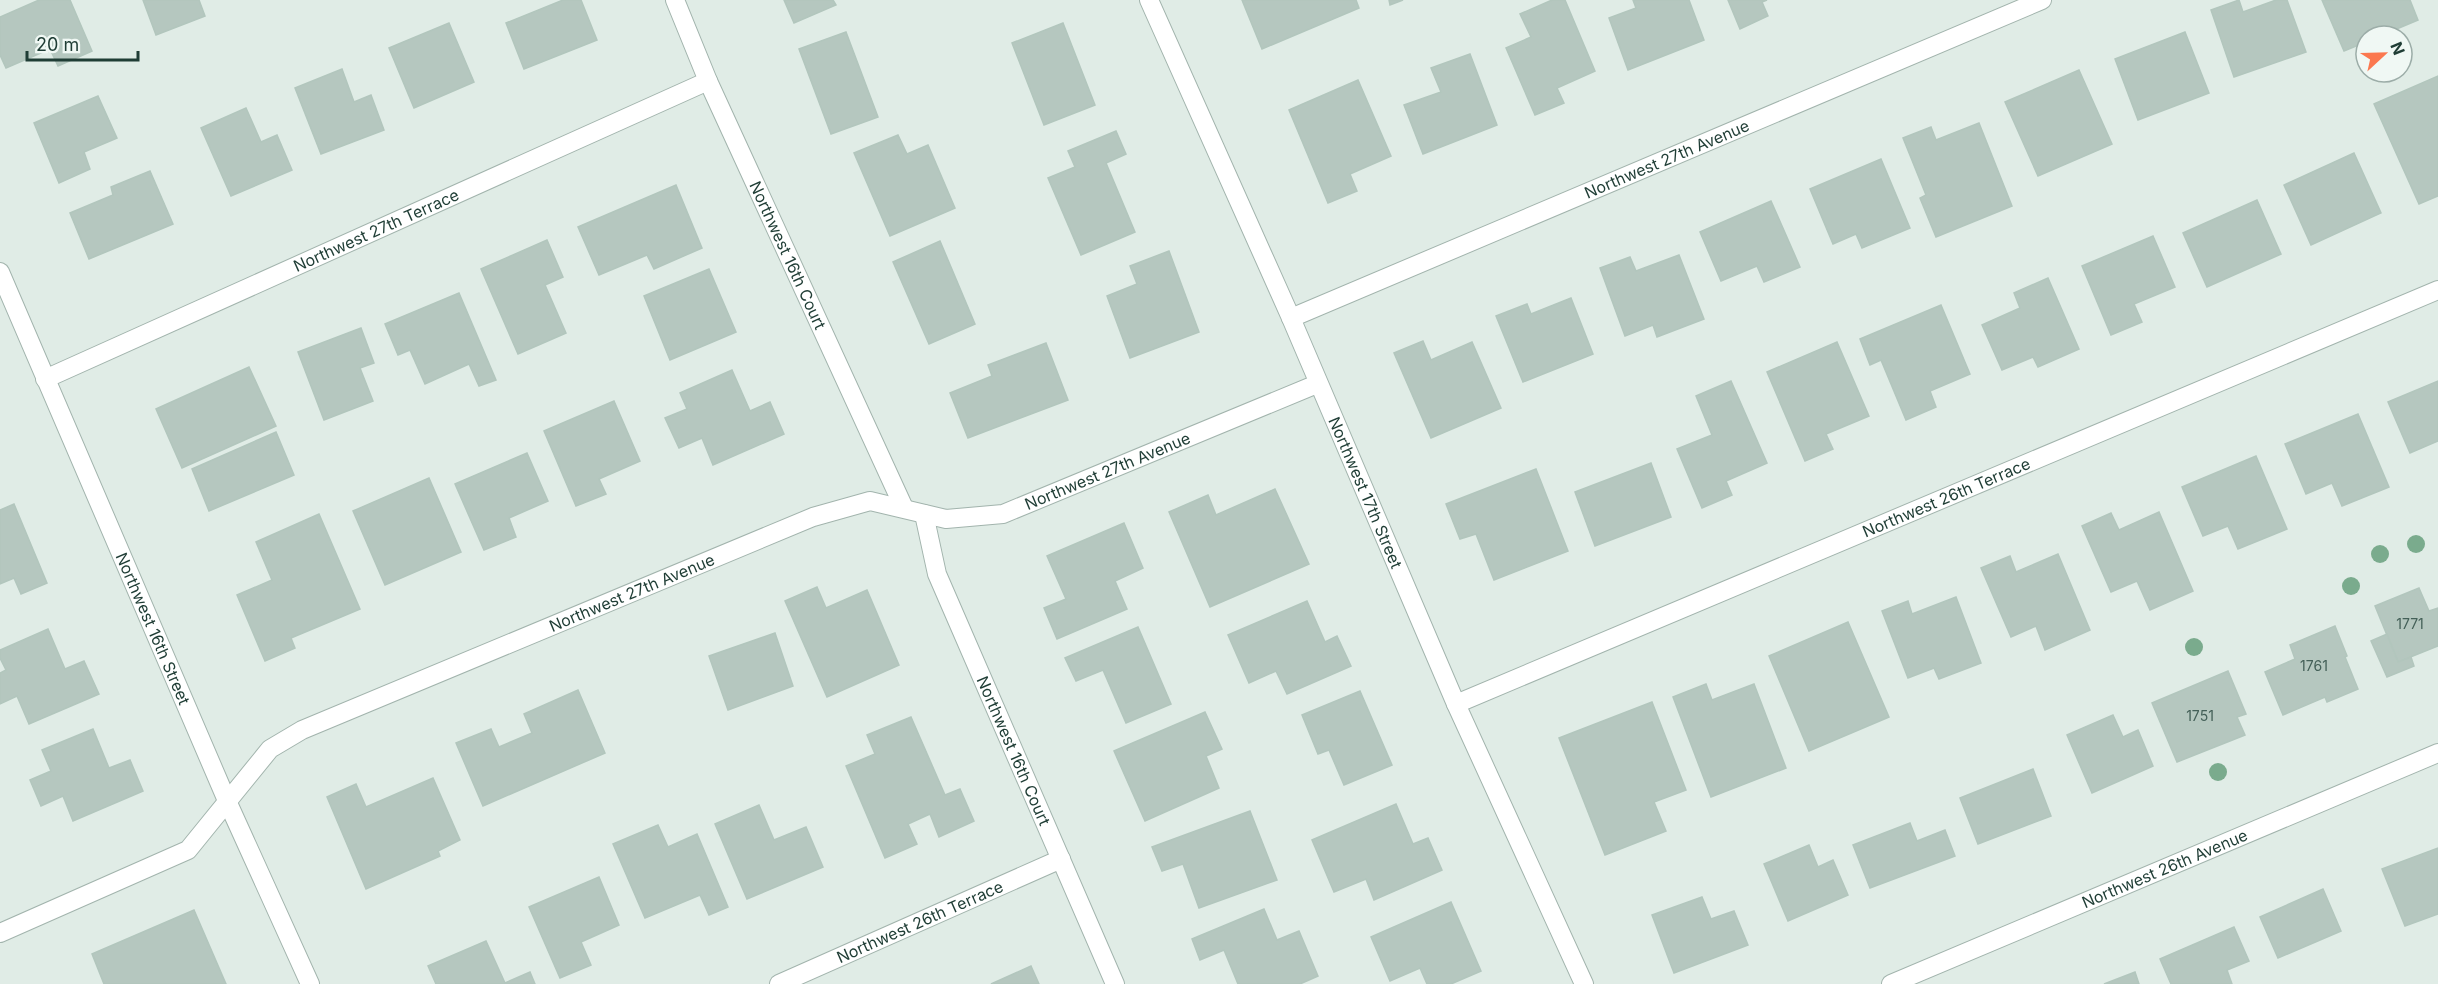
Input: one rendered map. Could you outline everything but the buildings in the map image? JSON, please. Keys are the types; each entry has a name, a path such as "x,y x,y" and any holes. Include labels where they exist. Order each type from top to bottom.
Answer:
{"street":[{"name":"Northwest 16th Court","path":"675,0 708,81 904,508"},
{"name":"Northwest 17th Street","path":"1149,0 1291,318 1317,384 1456,704 1584,984"},
{"name":"Northwest 27th Avenue","path":"1291,318 2042,0"},
{"name":"Northwest 27th Terrace","path":"45,379 708,81"},
{"name":"Northwest 16th Street","path":"0,272 228,803 310,984"},
{"name":"Northwest 26th Terrace","path":"1456,704 2438,290"},
{"name":"Northwest 27th Avenue","path":"0,933 188,850 270,750 302,730 813,517 870,501 946,519 1003,514 1317,384"},
{"name":"Northwest 16th Court","path":"924,513 937,574 1115,984"},
{"name":"Northwest 26th Avenue","path":"1891,984 2438,753"},
{"name":"Northwest 26th Terrace","path":"779,984 1061,859"}]}
